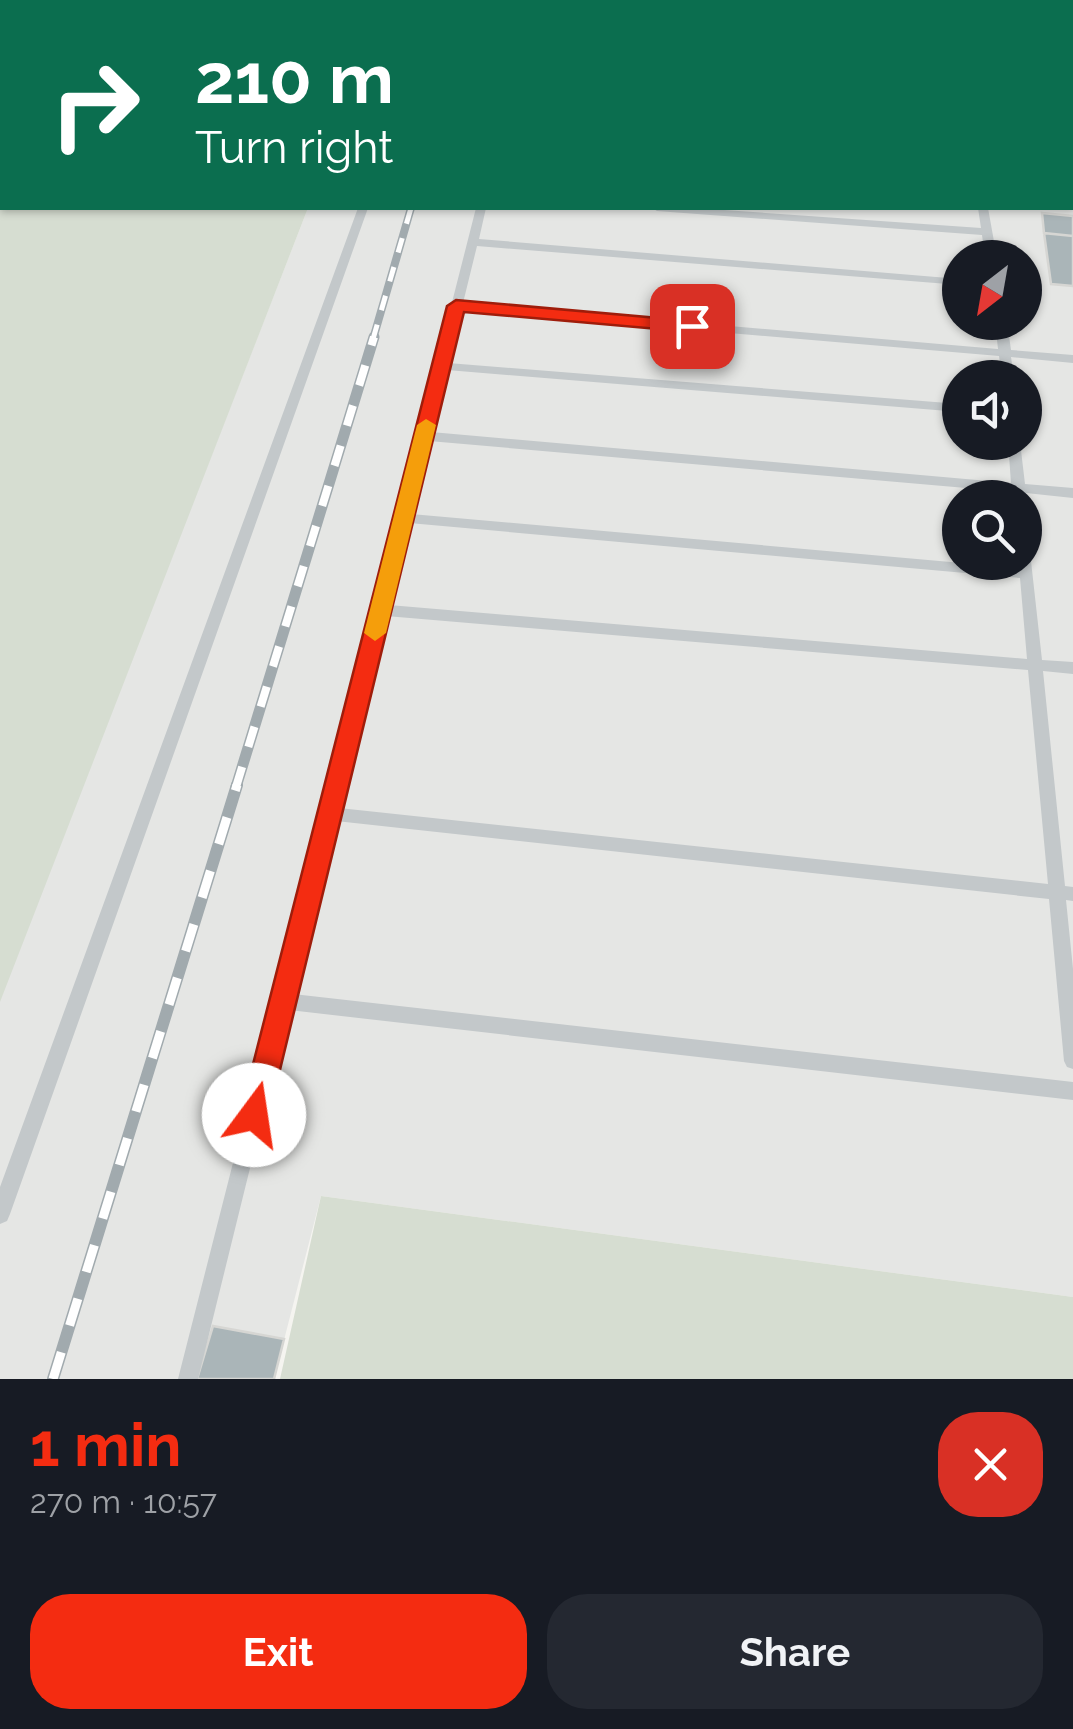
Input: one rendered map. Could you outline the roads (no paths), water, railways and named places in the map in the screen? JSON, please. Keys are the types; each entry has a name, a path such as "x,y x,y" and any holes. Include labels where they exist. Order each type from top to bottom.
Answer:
{"lane":[{"path":"0,1214 362,210"},
{"path":"188,1379 480,210"},
{"path":"684,210 987,232"},
{"path":"983,210 988,240"},
{"path":"472,242 942,281"},
{"path":"456,306 1073,360"},
{"path":"1004,340 1006,360"},
{"path":"442,366 942,407"},
{"path":"424,436 942,486"},
{"path":"1042,493 1073,493"},
{"path":"403,518 942,566"},
{"path":"1028,580 1065,893 1073,1061"},
{"path":"381,610 1073,668"},
{"path":"330,814 1065,893"},
{"path":"283,1002 1073,1091"}],"railway":[{"path":"373,339 410,210"},
{"path":"236,787 374,337"},
{"path":"53,1379 237,785"}]}
